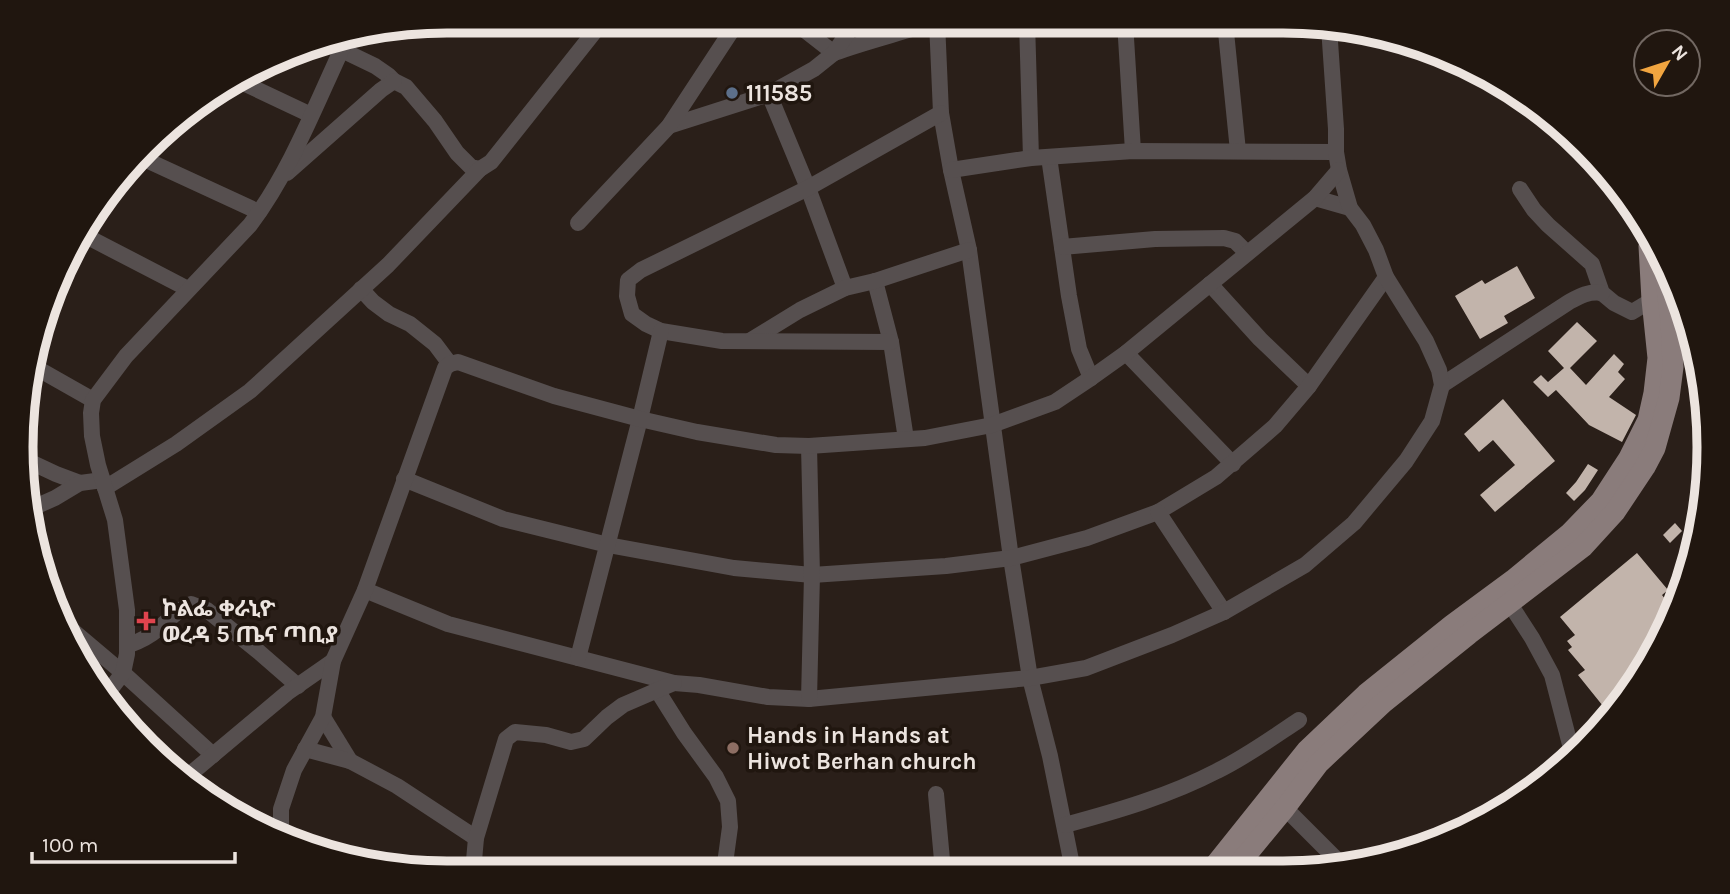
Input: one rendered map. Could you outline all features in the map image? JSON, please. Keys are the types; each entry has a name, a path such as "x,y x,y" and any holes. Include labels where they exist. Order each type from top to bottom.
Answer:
{"main road":[{"path":"1218,861 1307,750 1366,694 1513,580 1570,533 1601,501 1629,458 1648,419 1654,393 1658,358 1650,256"},
{"path":"1241,861 1319,763 1383,704 1583,547 1615,512 1655,448 1669,398 1673,367 1668,296"}],"street":[{"path":"34,464 80,483 104,484 186,438 250,391 388,265 480,169 491,162 593,33"},
{"path":"578,223 669,126 730,33"},
{"path":"808,33 834,53"},
{"path":"669,126 769,94 814,69 834,53 848,33"},
{"path":"834,53 900,33"},
{"path":"936,33 941,113 969,250 1030,678 1065,825 1068,861"},
{"path":"1027,33 1031,158"},
{"path":"1126,33 1133,152"},
{"path":"1226,33 1238,151"},
{"path":"365,590 448,624 674,683 768,697 809,699 1030,678 1086,668 1224,612 1305,565 1354,523 1406,461 1432,421 1442,385 1439,370 1426,341 1386,277 1363,225 1350,208 1336,152 1330,36"},
{"path":"111,688 123,673 127,646 127,610 115,520 92,436 93,400 126,356 250,225 297,146 343,46"},
{"path":"346,46 394,82 406,87 457,153 471,167 480,169"},
{"path":"279,180 381,90 394,82"},
{"path":"247,85 311,115"},
{"path":"769,94 845,288"},
{"path":"891,342 722,341 661,331 632,314 627,296 628,279 641,270 808,188 941,113"},
{"path":"951,170 1049,156 1133,152 1336,152"},
{"path":"1049,156 1079,349 1091,378"},
{"path":"148,161 259,212"},
{"path":"283,826 281,809 294,770 323,717 333,661 365,590 445,369 450,364 458,362 554,396 640,419 776,445 810,446 925,438 992,425 1055,402 1126,353 1315,198 1339,170"},
{"path":"1520,189 1534,210 1592,264 1602,293 1632,312 1652,300"},
{"path":"1315,198 1350,208"},
{"path":"90,238 188,289"},
{"path":"1062,247 1155,239 1224,238 1235,241 1247,253"},
{"path":"751,340 800,310 845,288 969,250"},
{"path":"404,479 503,519 608,545 734,568 812,575 946,566 1011,558 1087,538 1158,512 1216,477 1275,426 1309,386 1386,277"},
{"path":"875,281 891,342 905,439"},
{"path":"1210,284 1260,339 1309,386"},
{"path":"360,289 389,314 410,324 435,344 450,364"},
{"path":"1442,385 1569,302 1583,294 1602,293"},
{"path":"578,658 661,331"},
{"path":"1126,353 1233,464"},
{"path":"40,370 93,400"},
{"path":"809,699 812,575 810,446"},
{"path":"38,506 80,483"},
{"path":"1158,512 1224,612"},
{"path":"127,646 158,630 191,604 207,610 298,686"},
{"path":"1510,604 1552,675 1570,745"},
{"path":"79,636 213,755"},
{"path":"192,773 298,686 333,661"},
{"path":"474,861 476,838 506,739 515,732 546,735 571,743 584,739 623,705 674,683"},
{"path":"657,690 716,776 728,801 730,827 725,861"},
{"path":"323,717 350,761"},
{"path":"1065,825 1117,811 1194,782 1260,747 1299,720"},
{"path":"305,749 350,761 397,786 476,838"},
{"path":"936,794 942,861"},
{"path":"1284,808 1334,857"}],"building":[{"path":"1517,266 1535,298 1504,316 1508,323 1480,339 1455,296 1482,280 1485,284"},
{"path":"1577,322 1597,341 1570,368 1586,385 1614,354 1624,364 1618,372 1625,379 1609,397 1636,415 1622,442 1589,425 1556,390 1548,397 1533,382 1541,375 1548,382 1564,368 1548,351"},
{"path":"1503,399 1555,461 1495,512 1480,495 1515,465 1493,440 1479,452 1464,434"},
{"path":"1588,464 1598,470 1574,501 1566,493"},
{"path":"1675,523 1682,531 1670,543 1663,535"},
{"path":"1637,553 1668,590 1662,595 1667,601 1641,654 1604,707 1578,675 1585,670 1568,650 1572,647 1567,641 1575,635 1560,617"}],"place":[{"name":"111585","path":"732,93"},
{"name":"ኮልፌ ቀራኒዮ ወረዳ 5 ጤና ጣቢያ","path":"146,621"},
{"name":"Hands in Hands at Hiwot Berhan church","path":"733,748"}]}
